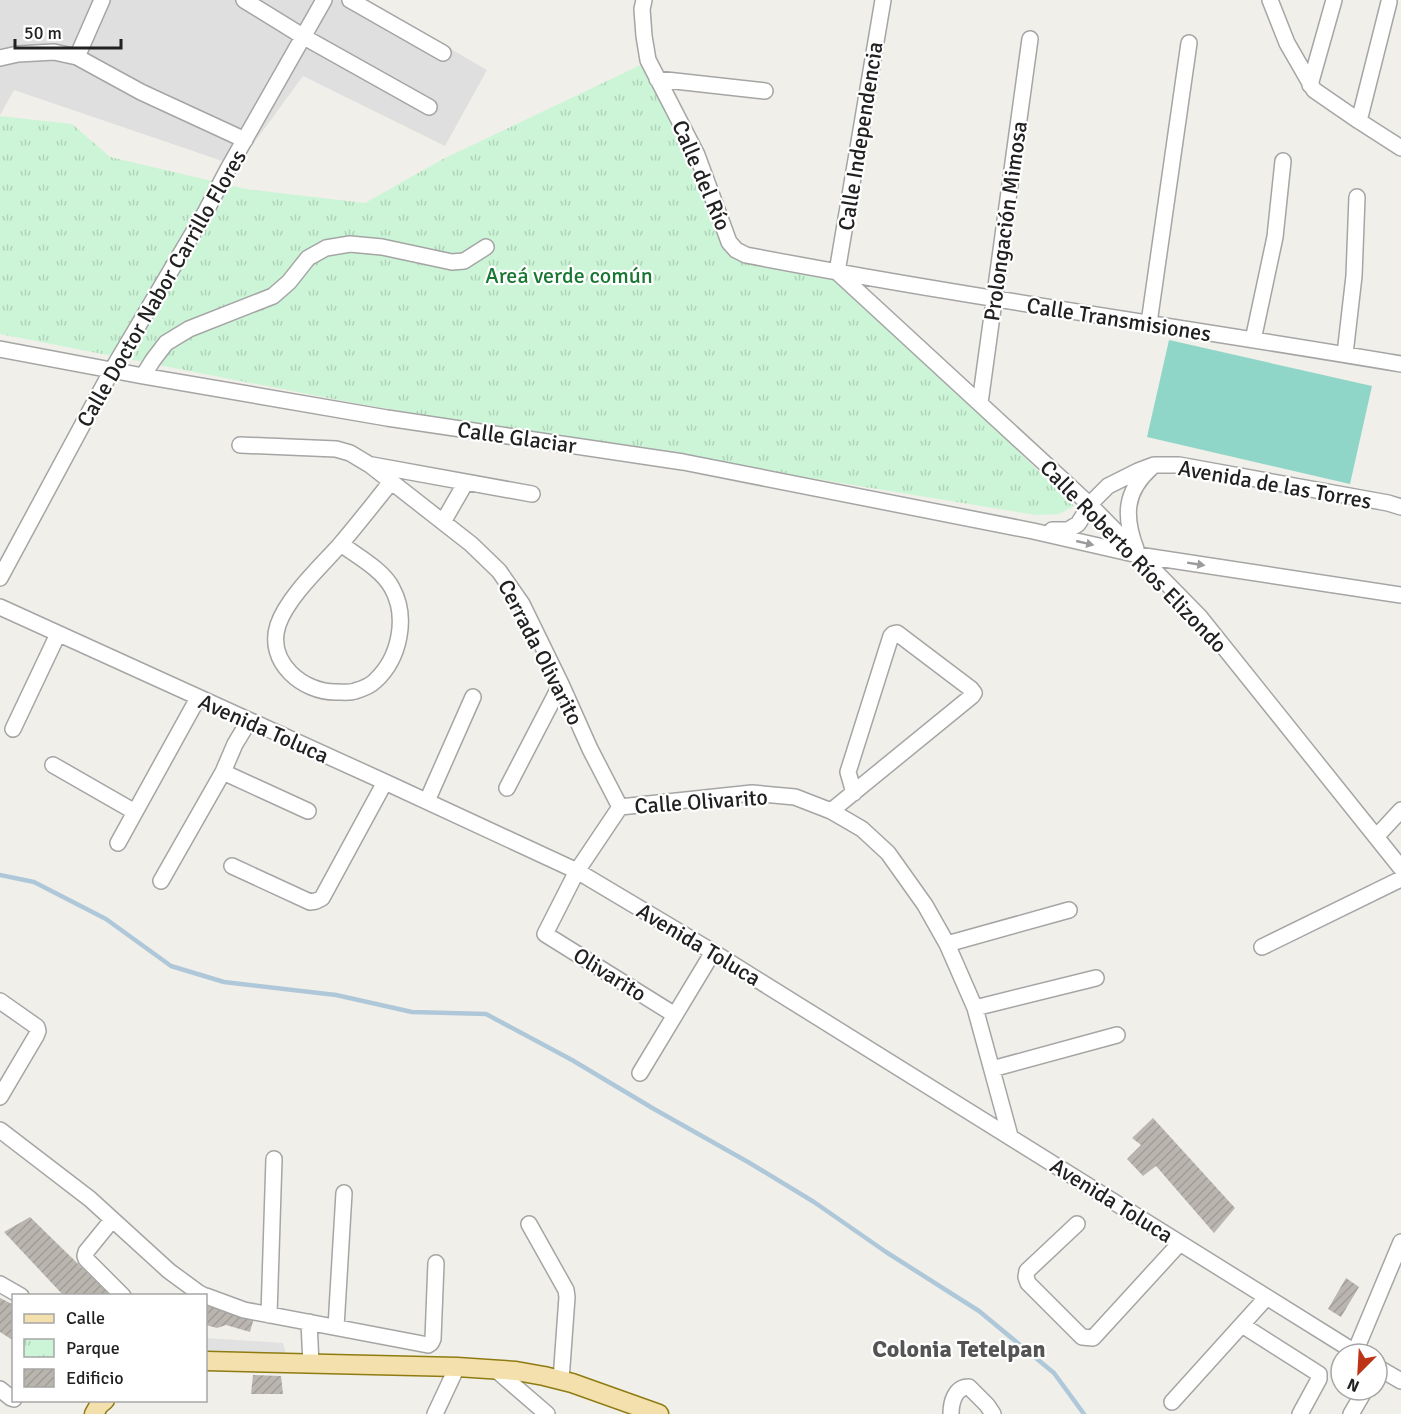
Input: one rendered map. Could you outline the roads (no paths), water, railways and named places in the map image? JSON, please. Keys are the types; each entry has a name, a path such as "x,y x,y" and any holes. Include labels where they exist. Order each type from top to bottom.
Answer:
{"main road":[{"path":"207,1361 457,1367 534,1374 561,1380 659,1414"}],"street":[{"path":"77,57 102,0"},
{"path":"244,0 304,37 429,107"},
{"name":"Calle Doctor Nabor Carrillo Flores","path":"0,578 112,370 206,211 324,0"},
{"path":"350,0 443,53"},
{"name":"Calle del Río","path":"644,0 642,9 648,60 697,155 729,243 746,255 837,272"},
{"name":"Calle Independencia","path":"837,272 883,0"},
{"path":"1270,0 1287,44 1314,90 1401,148"},
{"path":"1310,85 1334,0"},
{"path":"1359,121 1389,2"},
{"name":"Prolongación Mimosa","path":"980,403 1030,39"},
{"path":"1149,323 1189,43"},
{"path":"0,58 18,54 54,52 77,57 141,92 245,140"},
{"path":"657,79 765,91"},
{"path":"1253,340 1275,237 1283,161"},
{"path":"1345,354 1354,276 1357,197"},
{"path":"143,376 166,343 189,329 273,296 289,282 308,258 326,248 350,244 381,247 452,262 464,261 486,247"},
{"name":"Calle Transmisiones","path":"837,272 1401,364"},
{"name":"Calle Roberto Ríos Elizondo","path":"837,272 1090,505 1199,616 1401,868"},
{"name":"Calle Glaciar","path":"0,349 387,418 683,462 1033,531 1138,555"},
{"name":"Cerrada Olivarito","path":"240,445 336,449 351,453 370,465 471,544 499,571 522,604 590,749 620,807"},
{"path":"370,465 532,494"},
{"path":"1154,465 1141,477 1133,490 1129,503 1128,517 1131,536 1138,555 1401,595"},
{"name":"Avenida de las Torres","path":"1090,505 1108,486 1138,471 1154,465 1179,465 1401,507"},
{"path":"340,544 376,569 392,587 400,612 400,635 389,663 375,681 353,692 330,693 308,685 289,673 278,657 276,639 278,624 292,599 391,482"},
{"path":"443,522 466,482"},
{"name":"Calle Glaciar","path":"1033,531 1068,530 1078,524 1090,505"},
{"name":"Avenida Toluca","path":"0,608 577,871 713,952 1338,1342"},
{"path":"831,811 854,793 972,696 974,693 897,633 891,636 848,772 854,793"},
{"path":"13,729 57,634"},
{"path":"507,788 561,684"},
{"path":"427,801 473,696"},
{"path":"118,843 198,698"},
{"path":"161,881 249,721"},
{"path":"53,765 135,812"},
{"path":"223,772 308,812"},
{"path":"232,866 310,902 322,898 384,782"},
{"name":"Calle Olivarito","path":"545,934 577,871 620,807 752,793 795,797 831,811 862,829 888,853 925,905 947,944 975,1008 1010,1136"},
{"path":"1377,837 1401,810"},
{"path":"1262,947 1401,879"},
{"path":"947,944 1069,910"},
{"name":"Olivarito","path":"545,934 675,1015"},
{"path":"640,1073 713,952"},
{"path":"975,1008 1096,978"},
{"path":"0,1001 37,1026 38,1031 0,1097"},
{"path":"992,1069 1117,1035"},
{"path":"0,1130 90,1199 169,1271 201,1294"},
{"path":"269,1314 274,1159"},
{"path":"336,1327 344,1193"},
{"path":"112,1220 85,1256 121,1294"},
{"path":"529,1224 566,1290 561,1380"},
{"path":"1077,1224 1027,1271 1026,1277 1028,1283 1082,1337 1087,1338 1093,1338 1180,1243"},
{"path":"1360,1342 1401,1242"},
{"path":"207,1297 244,1310 428,1344 433,1340 436,1263"},
{"path":"0,1284 18,1294"},
{"path":"1172,1402 1266,1298"},
{"path":"309,1322 311,1364"},
{"path":"1242,1325 1319,1374 1319,1379 1300,1414"},
{"path":"435,1414 457,1367"},
{"path":"496,1370 547,1414"},
{"path":"951,1414 956,1392 962,1387 969,1387 993,1414"},
{"path":"0,1389 12,1398"}],"waterway":[{"path":"0,875 34,882 106,919 171,966 224,982 336,995 412,1012 486,1014 572,1060 748,1162 814,1202 886,1252 979,1311 1054,1373 1084,1414"}],"district":[{"name":"Colonia Tetelpan","path":"959,1349"}],"park label":[{"name":"Areá verde común","path":"569,275"}]}
